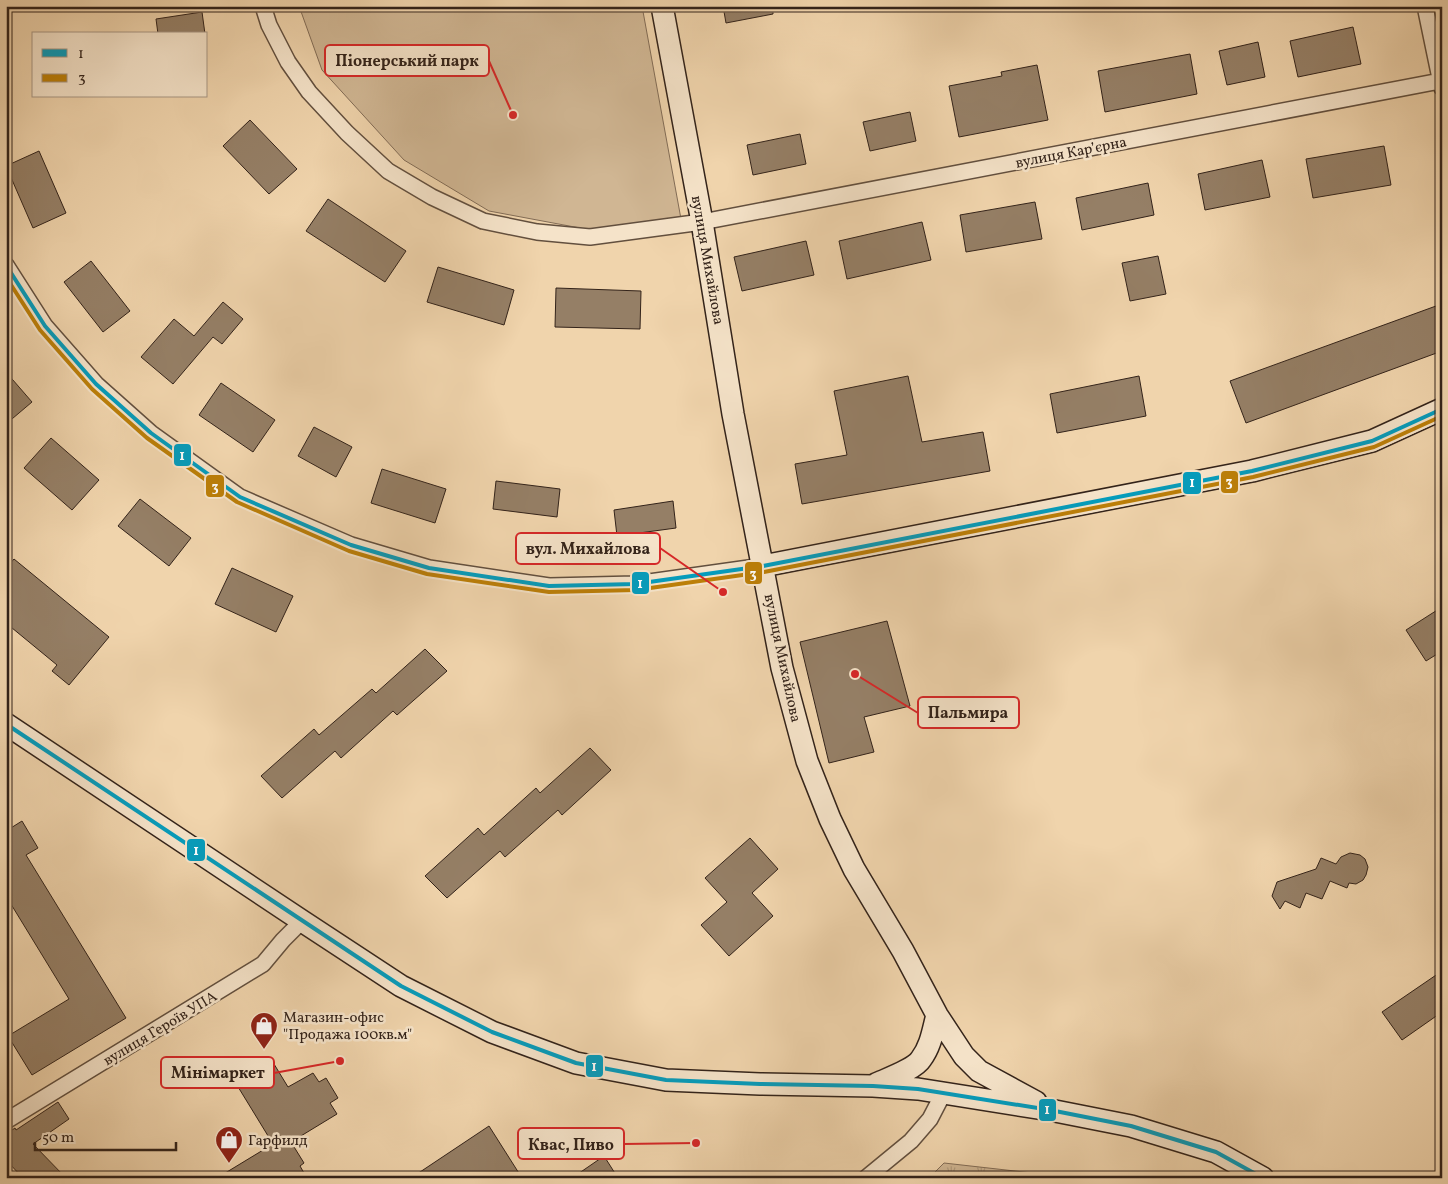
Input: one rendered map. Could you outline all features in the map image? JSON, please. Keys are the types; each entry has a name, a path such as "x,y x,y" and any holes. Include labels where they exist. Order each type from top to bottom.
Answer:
{"street":[{"name":"вулиця Кар’єрна","path":"263,6 269,25 288,62 309,92 347,133 388,171 432,197 483,221 537,232 590,237 702,222 1441,84"},
{"name":"вулиця Михайлова","path":"662,6 702,222 733,414 782,668 807,761 830,819 854,869 903,951 937,1014 964,1056 979,1071 1050,1110"},
{"path":"1426,6 1441,84"},
{"path":"6,265 45,326 96,384 151,433 240,497 352,544 429,568 549,586 635,584 763,566 1252,471 1372,441 1442,409"},
{"path":"6,724 302,922 402,986 492,1032 576,1063 666,1080 873,1086 944,1092 1131,1126 1216,1152 1263,1178"},
{"name":"вулиця Героїв УПА","path":"6,1121 262,964 302,922"},
{"path":"873,1086 901,1073 920,1061 931,1040 937,1014"},
{"path":"866,1178 911,1141 930,1119 944,1092"}],"green space":[{"path":"299,6 642,6 681,219 596,231 489,211 404,160 322,70"},
{"path":"944,1163 1059,1176 1069,1178 929,1178"}],"building":[{"path":"723,6 773,6 773,14 726,23"},
{"path":"202,12 205,32 158,32 156,19"},
{"path":"1353,27 1361,64 1298,77 1290,41"},
{"path":"1258,42 1265,77 1227,85 1219,51"},
{"path":"1190,54 1197,94 1105,112 1098,71"},
{"path":"1037,65 1048,120 959,137 949,86 1002,76 1001,72"},
{"path":"910,112 916,141 870,151 863,122"},
{"path":"250,120 297,169 269,194 223,146"},
{"path":"800,134 806,164 753,175 747,145"},
{"path":"1384,146 1391,185 1313,198 1306,159"},
{"path":"39,151 66,213 33,228 6,166"},
{"path":"1262,160 1270,197 1205,210 1198,174"},
{"path":"1148,183 1154,215 1082,230 1076,198"},
{"path":"328,199 406,251 385,282 306,231"},
{"path":"1035,202 1042,239 966,252 960,215"},
{"path":"922,222 931,260 847,279 839,241"},
{"path":"806,241 814,275 742,291 734,257"},
{"path":"1158,256 1166,294 1130,301 1122,263"},
{"path":"91,261 130,311 103,332 64,282"},
{"path":"438,267 514,290 504,325 427,302"},
{"path":"556,288 641,291 640,329 555,327"},
{"path":"223,302 243,319 222,344 213,337 173,384 141,357 174,319 194,336"},
{"path":"1436,306 1442,321 1442,351 1246,423 1230,381"},
{"path":"6,372 32,402 6,424"},
{"path":"908,376 922,442 983,432 990,471 802,504 795,464 847,455 834,391"},
{"path":"1139,376 1146,416 1057,433 1050,394"},
{"path":"221,383 275,420 253,452 199,415"},
{"path":"314,427 352,447 336,477 298,456"},
{"path":"51,438 99,480 72,510 24,468"},
{"path":"382,469 446,489 435,523 371,503"},
{"path":"496,481 560,489 557,517 493,509"},
{"path":"140,499 191,538 169,566 118,526"},
{"path":"673,501 676,528 617,536 614,510"},
{"path":"14,559 109,637 69,685 52,671 57,665 6,623 6,568"},
{"path":"232,568 293,596 276,632 215,604"},
{"path":"1442,607 1442,651 1426,661 1406,630"},
{"path":"887,621 910,706 864,717 874,752 829,763 800,642"},
{"path":"425,649 447,671 397,715 393,711 341,758 335,751 282,798 261,776 314,729 319,735 372,689 376,693"},
{"path":"590,748 611,770 562,815 558,810 505,857 500,851 447,898 425,876 478,828 484,835 536,788 540,793"},
{"path":"22,821 38,848 26,855 126,1018 32,1075 8,1036 69,999 6,896 6,831"},
{"path":"750,838 778,869 752,893 773,916 729,956 701,925 727,902 705,878"},
{"path":"1350,853 1360,855 1365,859 1368,867 1363,880 1356,884 1349,883 1347,888 1330,881 1322,899 1306,893 1300,908 1285,901 1280,909 1272,896 1277,882 1316,869 1321,858 1336,864 1341,857"},
{"path":"1442,971 1442,1012 1402,1040 1382,1012"},
{"path":"253,1058 256,1064 264,1060 268,1067 274,1064 288,1087 313,1073 319,1082 326,1078 338,1098 330,1103 337,1114 291,1142 304,1163 300,1166 304,1173 296,1178 217,1178 273,1144 232,1077 240,1073 237,1068"},
{"path":"58,1102 69,1119 33,1144 66,1178 23,1178 6,1160 6,1134 15,1128 16,1130"},
{"path":"489,1126 522,1178 411,1178"},
{"path":"604,1156 618,1178 572,1178"}],"transit line":[{"name":"1","path":"6,265 45,326 96,384 151,433 240,497 351,545 429,568 549,586 635,584 763,566 1252,471 1372,441 1442,409"},
{"name":"3","path":"6,277 40,330 92,389 147,438 237,502 349,551 427,574 549,592 636,590 764,572 1253,477 1374,447 1442,416"},
{"name":"1","path":"6,724 401,986 492,1032 576,1063 666,1080 918,1089 1050,1110 1131,1126 1216,1152 1263,1178"}],"place":[{"name":"Піонерський парк","path":"513,115"},
{"name":"вул. Михайлова","path":"723,592"},
{"name":"Пальмира","path":"855,674"},
{"name":"Магазин-офис \"Продажа 100кв.м\"","path":"264,1050"},
{"name":"Мінімаркет","path":"340,1061"},
{"name":"Квас, Пиво","path":"696,1143"},
{"name":"Гарфилд","path":"229,1164"}]}
